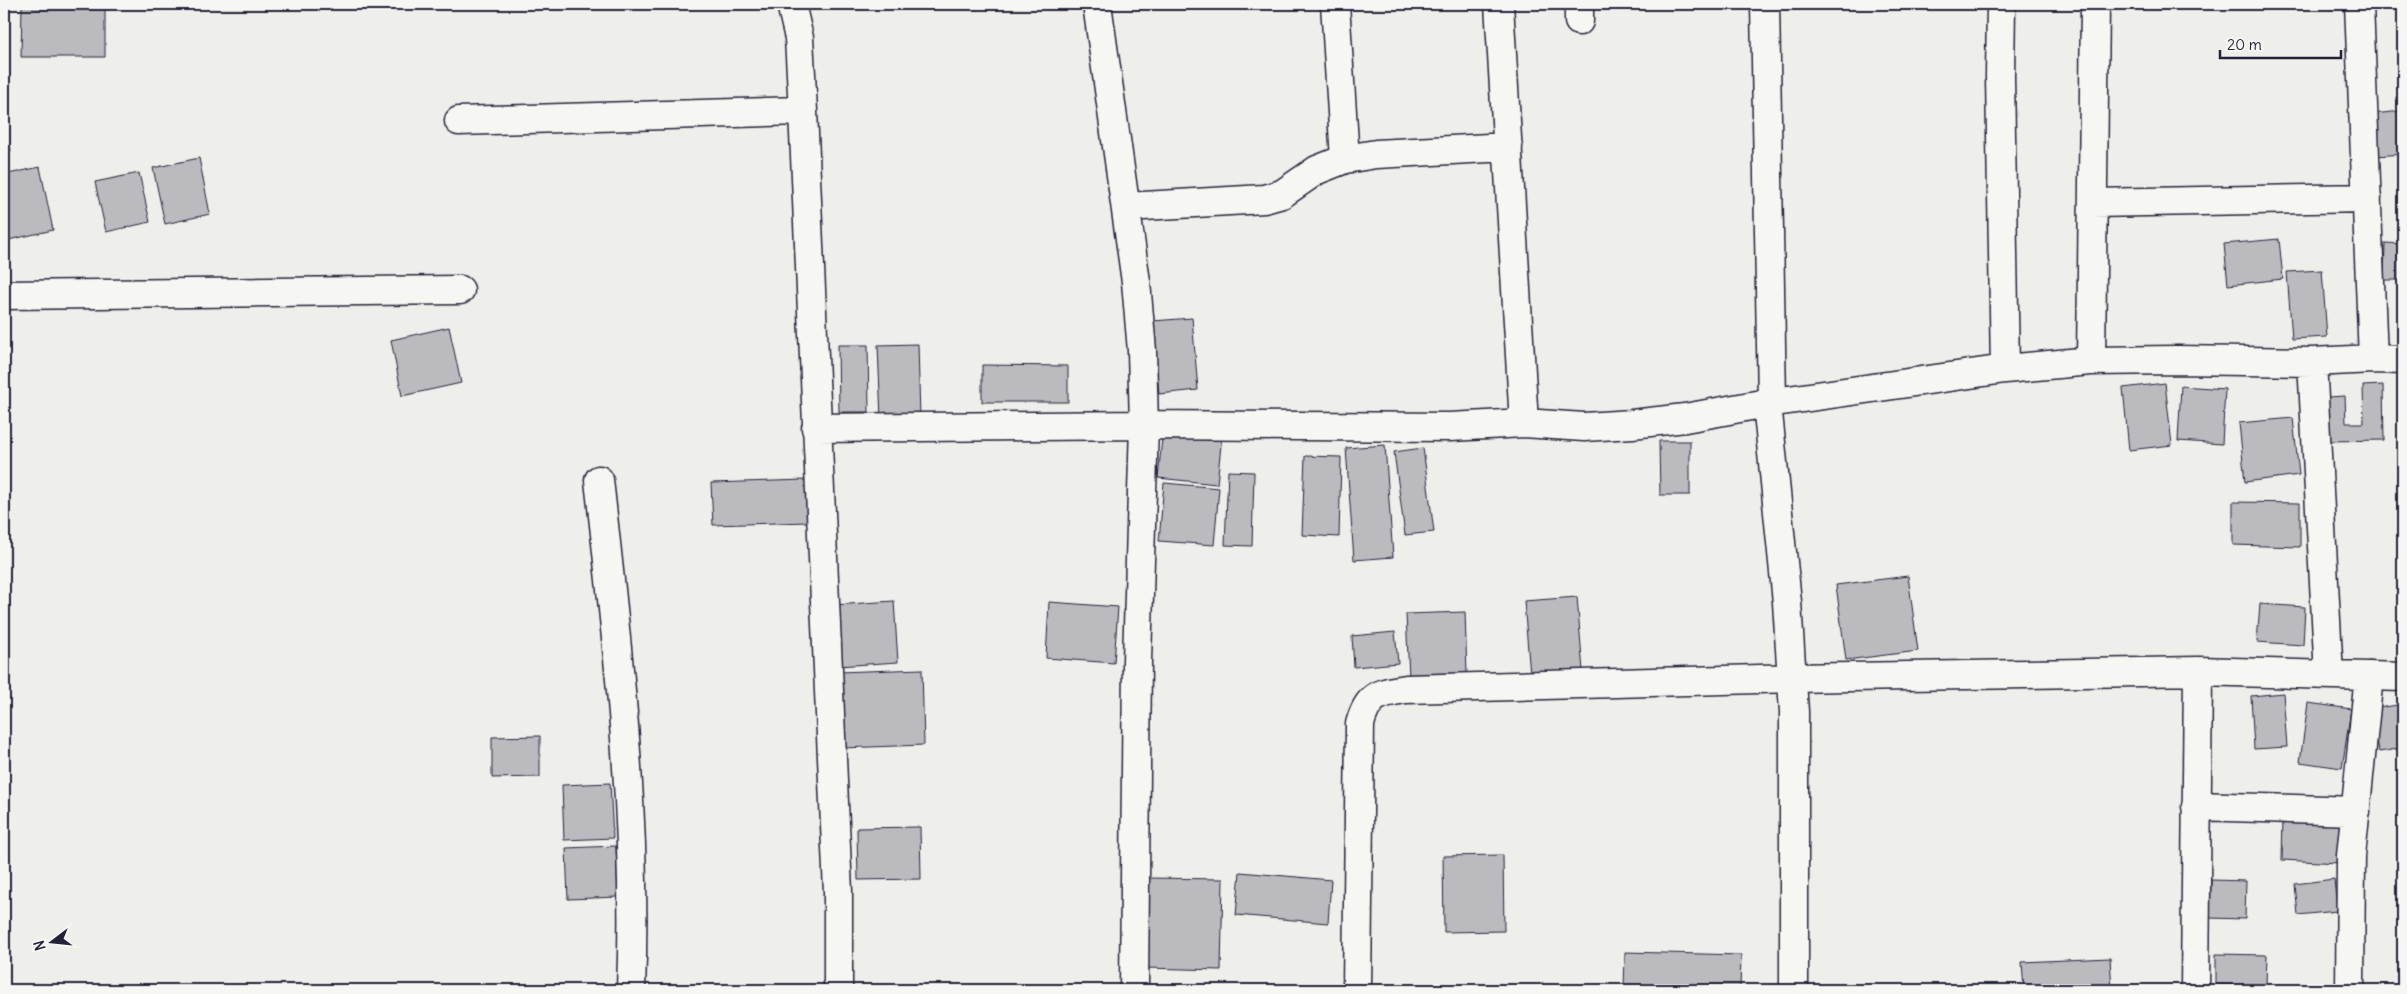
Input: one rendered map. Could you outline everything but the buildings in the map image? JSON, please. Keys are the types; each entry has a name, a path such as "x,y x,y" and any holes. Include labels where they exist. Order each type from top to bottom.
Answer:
{"street":[{"path":"791,4 799,38 803,111 838,892 838,990"},
{"path":"1097,4 1136,282 1142,351 1144,425 1137,661 1134,990"},
{"path":"1335,4 1345,159"},
{"path":"1499,4 1524,423"},
{"path":"1765,4 1770,403 1787,602 1791,678 1795,801 1794,990"},
{"path":"2001,4 2000,77 2005,369"},
{"path":"2091,361 2096,4"},
{"path":"2358,4 2372,359"},
{"path":"458,121 803,111"},
{"path":"1126,207 1264,200 1282,194 1317,170 1345,159 1376,154 1508,147"},
{"path":"2093,203 2366,198"},
{"path":"4,295 460,290"},
{"path":"816,428 1144,425 1450,427 1524,423 1584,427 1685,418 1770,403 2005,369 2091,361 2312,362 2372,359 2403,360"},
{"path":"2312,362 2330,675"},
{"path":"599,480 622,705 628,804 633,948 631,990"},
{"path":"2195,990 2198,671"},
{"path":"1356,990 1360,724 1364,708 1379,693 1406,689 1791,678 2198,671 2403,677"},
{"path":"2350,990 2352,856 2369,676"},
{"path":"2196,806 2356,810"}]}
